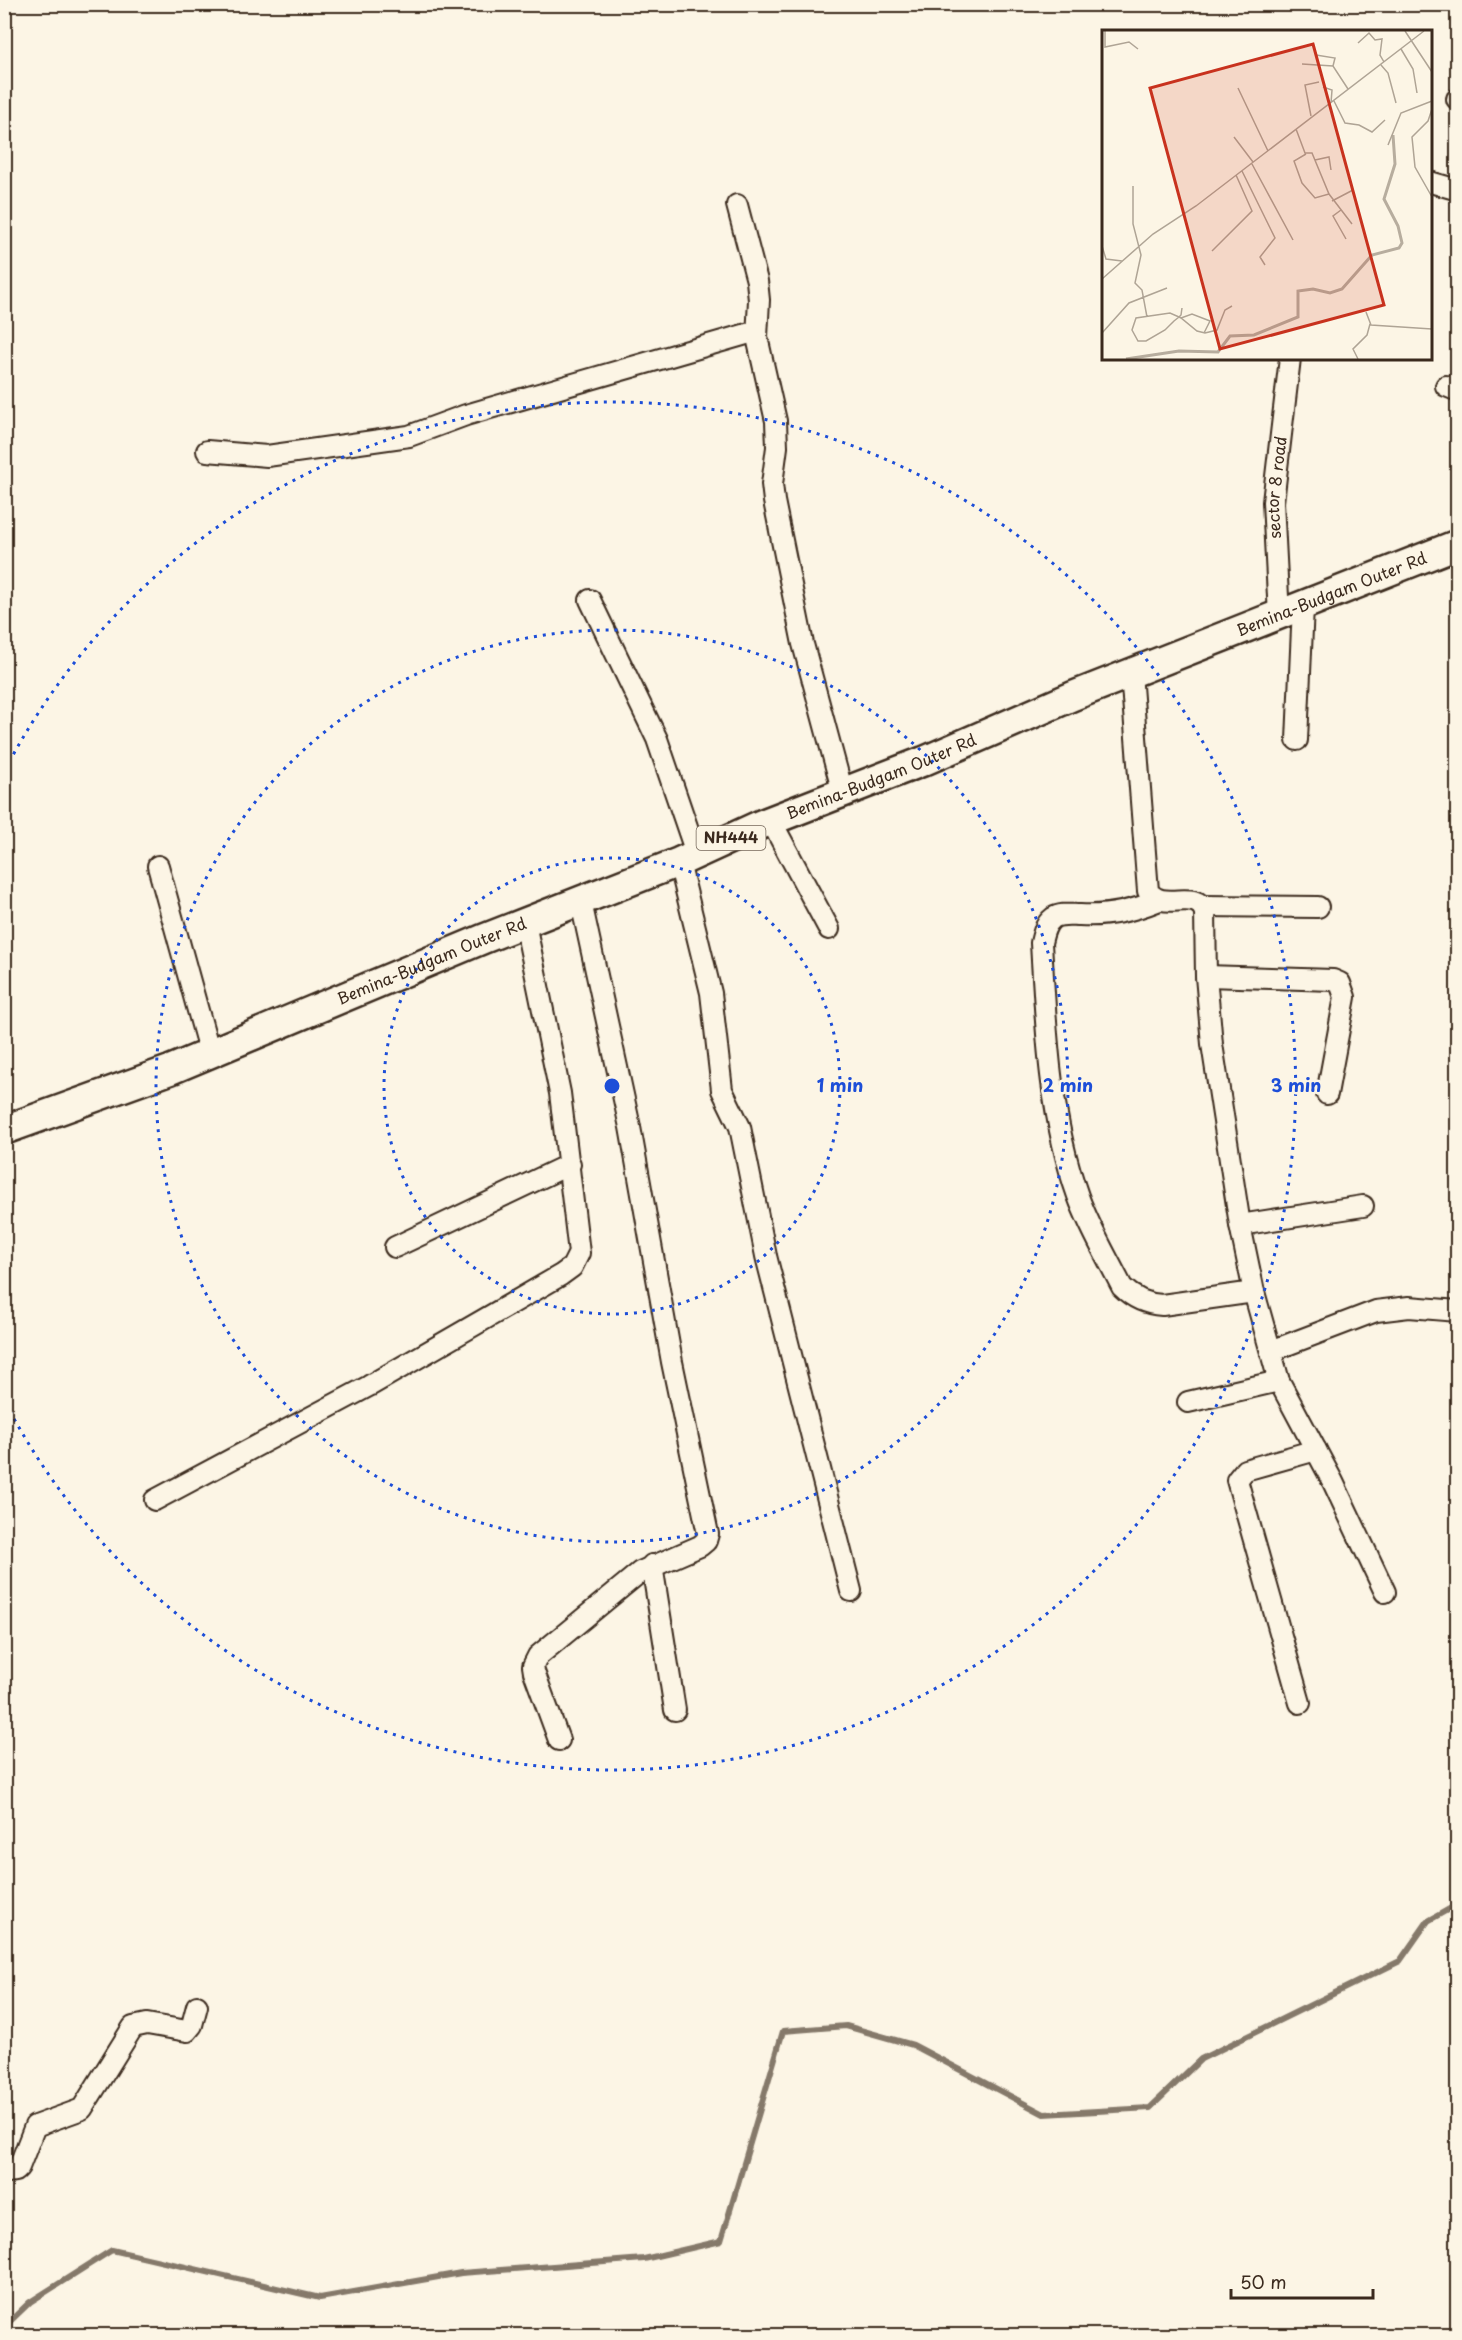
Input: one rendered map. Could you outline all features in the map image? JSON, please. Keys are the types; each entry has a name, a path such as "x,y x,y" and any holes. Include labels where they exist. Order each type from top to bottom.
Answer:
{"highway":[{"name":"Bemina-Budgam Outer Rd","path":"4,1130 120,1090 210,1054 1131,673 1458,544"}],"street":[{"path":"1432,182 1458,190"},
{"path":"736,205 758,290 757,331 776,421 777,447 772,484 774,501 803,644 843,793"},
{"path":"207,451 267,456 409,435 466,415 757,331"},
{"name":"sector 8 road","path":"1290,360 1273,502 1291,611 1297,740"},
{"path":"590,600 657,739 688,857 711,993 722,1090 740,1127 766,1256 851,1591"},
{"path":"1131,673 1148,891 1157,901"},
{"path":"771,821 829,929"},
{"path":"159,866 210,1054"},
{"path":"1254,1292 1149,1305 1129,1294 1122,1287 1078,1197 1061,1134 1047,1034 1043,933 1047,924 1062,914 1097,916 1116,914 1157,901 1194,901 1202,906 1318,907"},
{"path":"559,1740 534,1672 534,1661 616,1588 652,1565 706,1542 708,1526 672,1362 630,1127 581,902"},
{"path":"1202,906 1212,1044 1240,1225 1254,1292 1279,1381 1316,1450 1385,1592"},
{"path":"155,1500 369,1386 567,1271 576,1261 579,1253 560,1093 525,923"},
{"path":"1206,976 1333,980 1340,983 1345,997 1327,1094"},
{"path":"395,1247 570,1164"},
{"path":"1240,1225 1363,1206"},
{"path":"1271,1351 1376,1311 1410,1307 1458,1311"},
{"path":"1188,1402 1279,1381"},
{"path":"1300,1703 1238,1480 1245,1470 1316,1450"},
{"path":"652,1565 675,1710"},
{"path":"4,2173 15,2171 19,2167 35,2126 82,2109 133,2027 147,2024 187,2031 192,2025 197,2006"}],"waterway":[{"path":"4,2327 30,2302 112,2250 320,2298 461,2273 644,2259 721,2241 783,2031 846,2026 913,2045 1044,2114 1150,2108 1201,2059 1400,1961 1428,1921 1458,1904"}]}
